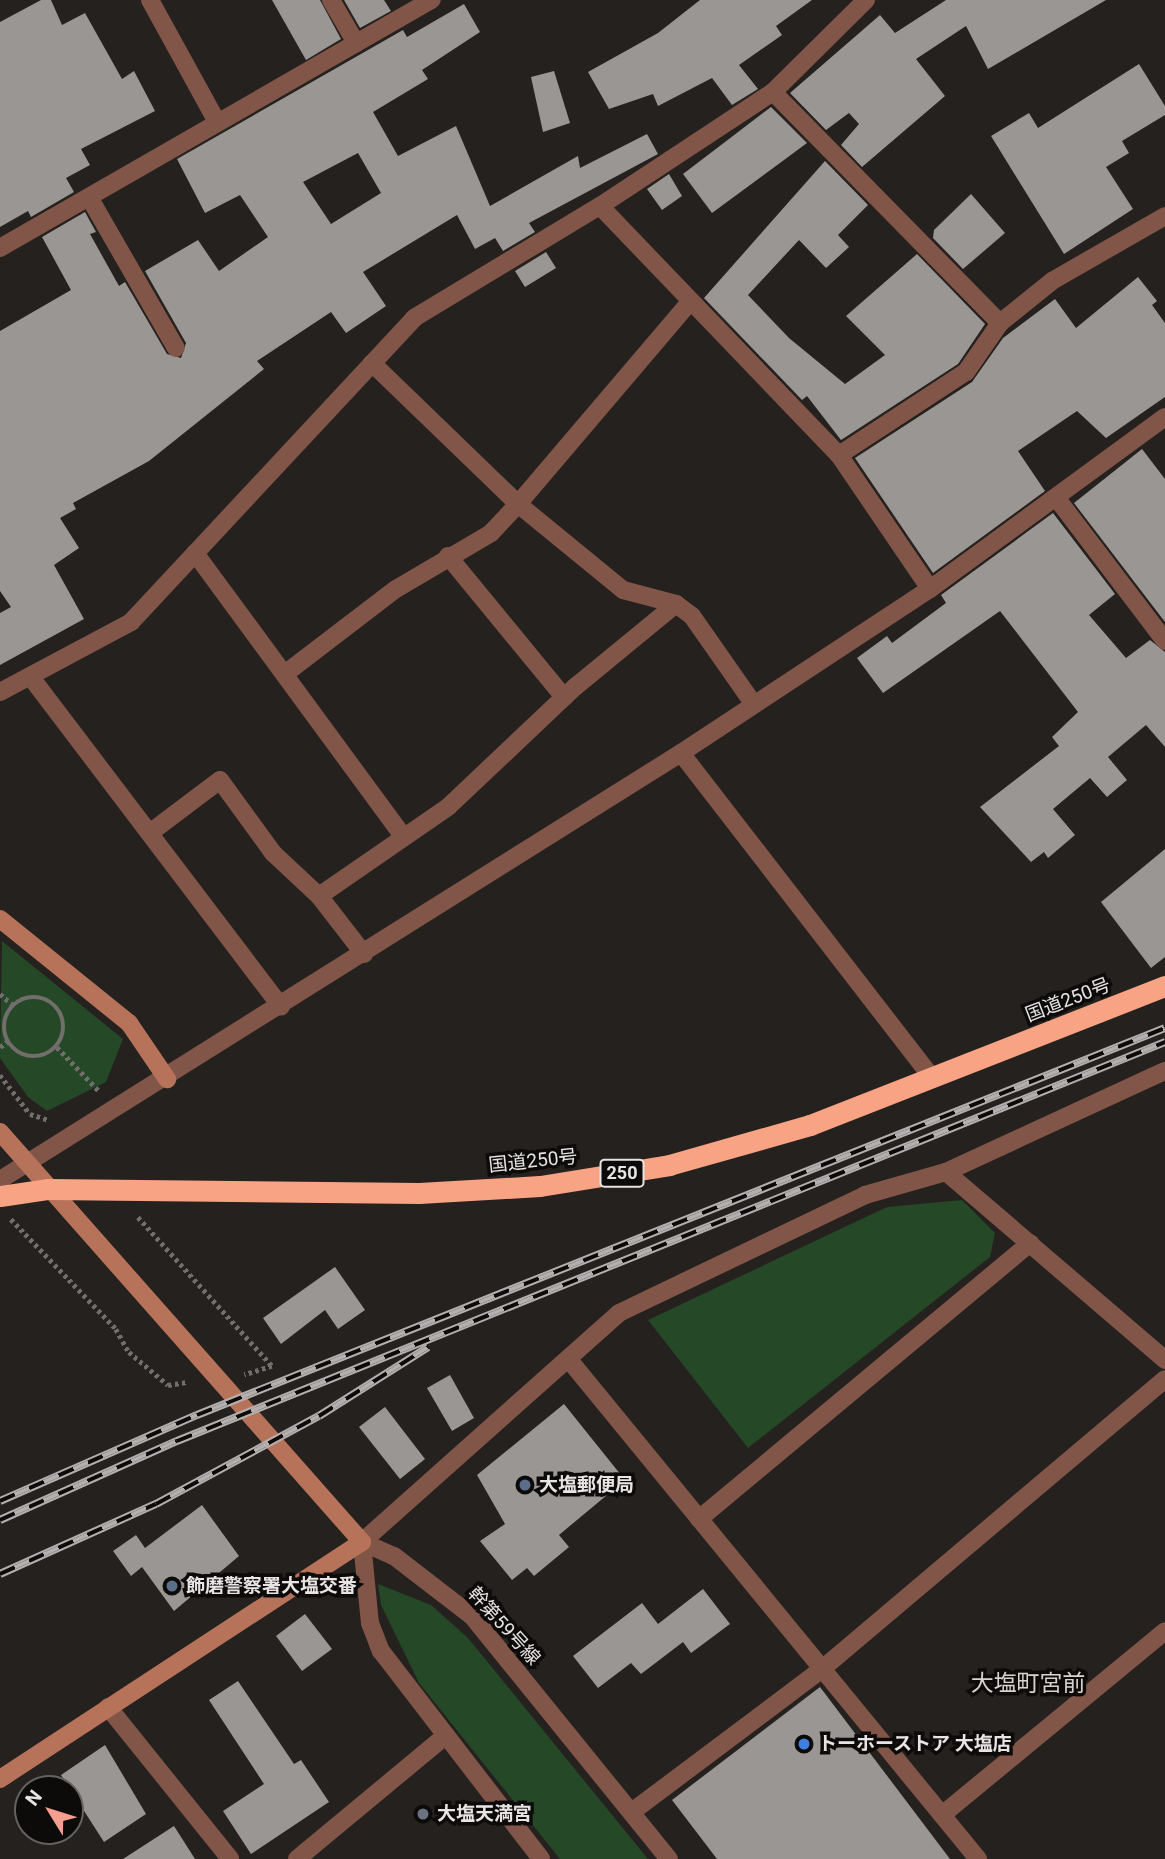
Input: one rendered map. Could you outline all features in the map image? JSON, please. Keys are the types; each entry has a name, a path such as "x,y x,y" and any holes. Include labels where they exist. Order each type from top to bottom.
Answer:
{"highway":[{"name":"国道250号","path":"3,1204 48,1189 419,1193 540,1186 669,1165 810,1125 1165,986"}],"street":[{"path":"150,0 217,121"},
{"path":"331,0 356,43"},
{"path":"0,248 217,121 432,0"},
{"path":"0,692 131,622 414,317 600,206 773,92 866,0"},
{"path":"773,92 1000,323"},
{"path":"89,197 176,348"},
{"path":"600,206 690,303 839,455 930,589"},
{"path":"839,455 966,372 1000,323 1052,281 1165,216"},
{"path":"286,673 449,556 491,533 690,303"},
{"path":"372,363 518,504 624,590 676,604 692,616 753,703"},
{"path":"0,1180 23,1161 167,1079 365,954 930,589 1058,500 1165,417"},
{"path":"1058,500 1165,641"},
{"path":"195,553 286,673 403,836"},
{"path":"449,556 564,697"},
{"path":"318,896 448,807 564,697 676,604"},
{"path":"30,676 151,832 281,1007"},
{"path":"681,752 931,1077"},
{"path":"151,832 220,780 273,853 318,896 365,954"},
{"path":"0,919 129,1023 167,1079"},
{"path":"0,1779 362,1542 570,1361 620,1312 865,1195 946,1172 1165,1071"},
{"path":"0,1132 362,1542 370,1623 382,1651 444,1737 541,1859"},
{"path":"946,1172 1165,1360"},
{"path":"699,1519 1030,1244"},
{"path":"570,1361 978,1859"},
{"path":"633,1811 822,1669 1165,1379"},
{"name":"幹第59号線","path":"362,1542 394,1556 472,1616 633,1811 669,1859"},
{"path":"942,1815 1165,1631"},
{"path":"108,1707 230,1859"},
{"path":"297,1859 444,1737"}],"path":[{"path":"0,994 13,1005"},
{"path":"32,996 51,1001 65,1028 58,1046 31,1057 8,1041 4,1022 13,1005 32,996"},
{"path":"0,1048 8,1041"},
{"path":"58,1046 104,1095"},
{"path":"0,1076 30,1114 51,1121 62,1115 74,1133"},
{"path":"93,1100 104,1095 112,1085"},
{"path":"3,1204 116,1329 129,1352 168,1385 272,1366 117,1191"}],"green space":[{"path":"2,941 123,1039 106,1082 47,1111 28,1097 0,1058"},
{"path":"962,1200 995,1233 990,1257 748,1448 648,1320 887,1207"},
{"path":"378,1584 431,1605 468,1638 648,1859 560,1859 419,1683 381,1605"}],"building":[{"path":"41,0 51,0 62,25 85,13 122,79 134,71 155,111 81,149 90,165 66,178 74,192 31,217 28,211 0,227 0,22"},
{"path":"272,0 320,0 341,39 306,60"},
{"path":"344,0 384,0 391,11 360,28"},
{"path":"700,0 812,0 776,26 782,35 739,65 758,89 732,105 712,78 658,106 653,94 609,109 588,72 658,33"},
{"path":"946,0 1106,0 988,69 966,26 916,59 945,96 862,167 841,145 859,124 849,113 826,130 790,93 880,15 895,33"},
{"path":"464,4 480,32 422,70 428,79 373,112 398,156 456,126 490,206 578,156 580,168 647,134 658,154 529,223 535,232 503,251 495,238 475,249 457,215 363,272 386,306 346,333 331,312 257,361 264,369 149,461 73,503 76,509 60,518 79,548 54,565 84,619 0,665 0,613 11,607 0,591 0,331 71,290 42,237 85,212 96,232 90,234 119,286 125,282 167,354 181,358 186,343 145,271 198,240 219,271 268,237 240,195 205,213 177,159 403,30 407,37","holes":["358,153 381,193 331,224 303,182"]},
{"path":"1139,64 1165,106 1165,115 1122,141 1129,153 1106,167 1133,209 1064,254 991,136 1029,113 1038,128"},
{"path":"554,71 570,123 543,132 531,77"},
{"path":"771,107 807,143 712,213 683,174"},
{"path":"825,161 868,205 838,235 849,247 826,268 799,240 748,295 789,338 845,384 885,355 846,316 917,254 985,324 958,364 841,440 807,396 802,400 704,298"},
{"path":"669,174 682,196 662,210 647,189"},
{"path":"971,194 1005,233 963,269 933,238 934,230"},
{"path":"546,252 556,268 525,287 515,271"},
{"path":"1138,277 1157,301 1152,305 1165,323 1165,397 1106,438 1077,411 1018,451 1045,491 933,573 855,458 972,382 1003,338 1055,299 1076,328"},
{"path":"1142,449 1165,479 1165,622 1074,503"},
{"path":"1053,513 1115,594 1089,615 1126,658 1150,640 1165,652 1165,747 1146,725 1108,757 1127,780 1107,797 1090,778 1053,809 1075,835 1048,858 1044,852 1031,862 980,807 1059,746 1052,737 1078,712 1000,611 883,693 857,658 887,636 892,643 946,603 941,595"},
{"path":"1165,849 1165,957 1151,968 1101,902"},
{"path":"335,1267 365,1310 338,1329 325,1310 281,1344 263,1318"},
{"path":"450,1375 474,1418 452,1431 427,1388"},
{"path":"564,1404 625,1480 559,1535 569,1547 534,1576 527,1568 512,1580 480,1541 505,1524 477,1475"},
{"path":"385,1407 425,1459 400,1479 359,1427"},
{"path":"202,1505 239,1556 174,1611 142,1567 131,1576 113,1551 136,1535 145,1548"},
{"path":"703,1589 730,1624 691,1653 683,1642 641,1674 631,1663 598,1688 573,1656 642,1603 658,1624"},
{"path":"305,1614 332,1649 302,1671 276,1636"},
{"path":"238,1681 294,1764 301,1760 329,1802 251,1854 223,1811 264,1784 209,1700"},
{"name":"トーホーストア 大塩店","path":"820,1687 950,1859 717,1859 672,1800"},
{"path":"105,1745 146,1814 104,1842 84,1811 84,1775 61,1775"},
{"path":"174,1826 195,1859 123,1859"}],"railway":[{"path":"0,1501 197,1415 1165,1028"},
{"path":"0,1520 177,1441 1165,1042"},
{"path":"0,1574 156,1504 319,1416 428,1347"}],"place":[{"name":"大塩郵便局","path":"525,1485"},
{"name":"飾磨警察署大塩交番","path":"172,1586"},
{"name":"トーホーストア 大塩店","path":"804,1744"},
{"name":"大塩天満宮","path":"423,1814"}],"district":[{"name":"大塩町宮前","path":"1028,1684"}]}
